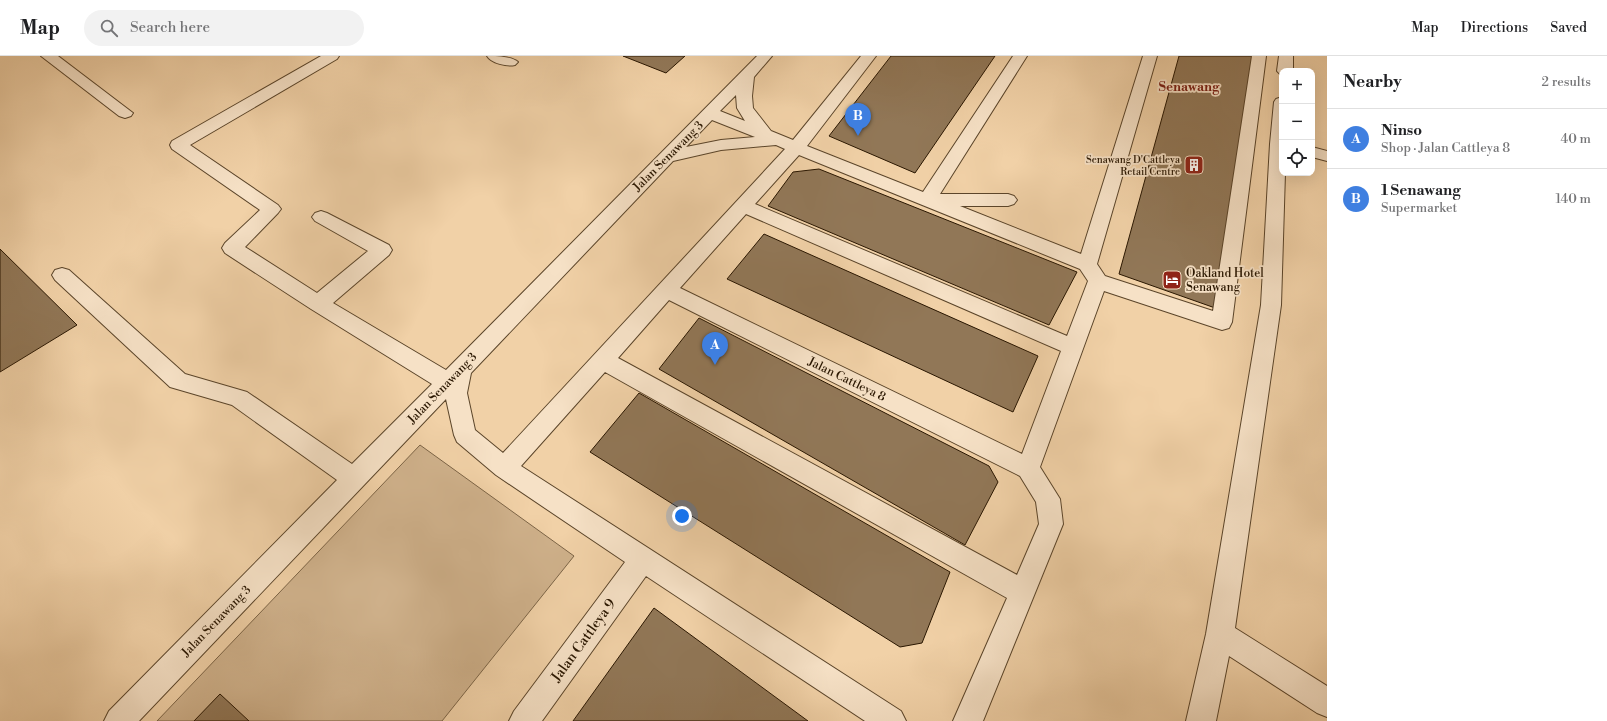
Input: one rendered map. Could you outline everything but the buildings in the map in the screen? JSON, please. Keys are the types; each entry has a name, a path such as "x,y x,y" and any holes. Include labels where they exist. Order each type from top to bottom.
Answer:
{"street":[{"path":"48,56 125,113"},
{"path":"332,56 178,145 272,209 232,248 318,304 454,375 456,393 465,434 504,468 891,721"},
{"path":"494,56 510,62"},
{"name":"Jalan Senawang 3","path":"119,721 765,56"},
{"path":"504,468 743,206 781,141 869,56"},
{"path":"927,200 1020,56"},
{"path":"968,721 1051,524 1048,499 1028,469 1073,346 1150,56"},
{"path":"710,113 927,200 1093,272 1222,322 1259,56"},
{"path":"1285,68 1286,56"},
{"path":"746,76 743,102 747,114 781,141"},
{"path":"1280,140 1282,104"},
{"path":"667,156 721,145 781,141"},
{"path":"1315,153 1327,156"},
{"path":"1201,721 1220,634 1271,305 1279,163"},
{"path":"927,200 1008,200"},
{"path":"743,206 1073,346"},
{"path":"318,304 382,250 321,217"},
{"path":"62,275 178,381 239,398 354,479"},
{"name":"Jalan Cattleya 8","path":"667,290 1028,469"},
{"path":"603,360 1022,592"},
{"name":"Jalan Cattleya 9","path":"524,721 643,559"},
{"path":"1220,634 1327,703"}],"shaded area":[{"path":"420,445 574,556 442,721 157,721"}],"place":[{"name":"1 Senawang","path":"858,136"},
{"name":"Senawang D'Cattleya Retail Centre","path":"1194,165"},
{"name":"Oakland Hotel Senawang","path":"1172,280"},
{"name":"Ninso","path":"715,365"}],"district":[{"name":"Senawang","path":"1189,86"}]}
